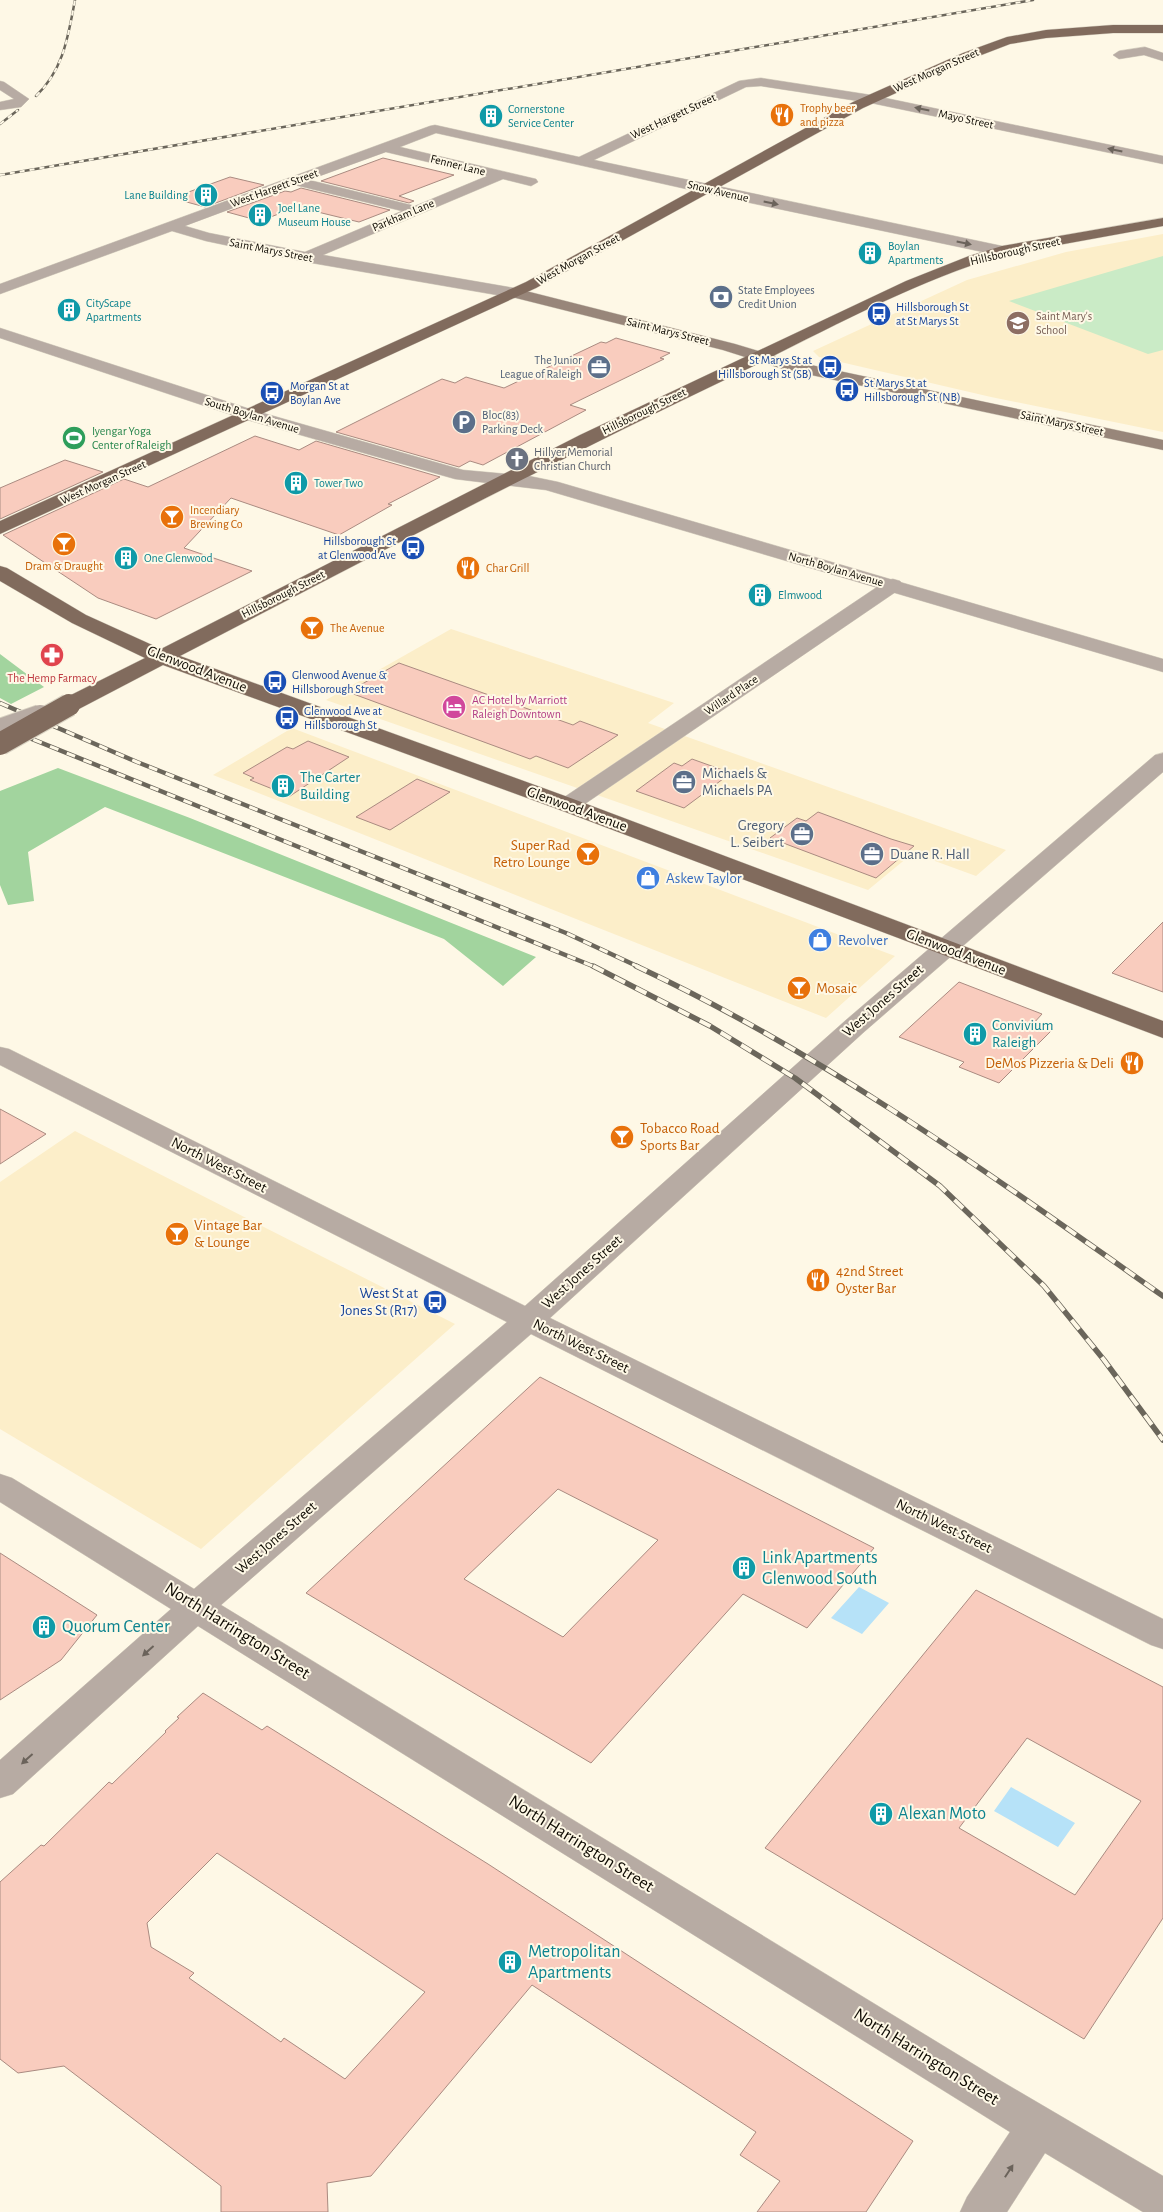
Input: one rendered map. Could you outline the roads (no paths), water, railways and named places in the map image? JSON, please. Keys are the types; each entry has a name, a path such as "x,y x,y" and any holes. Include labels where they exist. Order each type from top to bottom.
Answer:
{"main road":[{"name":"West Morgan Street","path":"0,528 531,285 871,99 967,56 1008,41 1077,30 1163,29"},
{"name":"Hillsborough Street","path":"0,744 162,656 586,439 911,284 966,262 1002,251 1163,222"},
{"name":"Saint Marys Street","path":"514,293 729,347 798,367 1163,444"},
{"name":"Glenwood Avenue","path":"0,572 72,616 162,656 568,805 1163,1030"}],"street":[{"path":"1119,55 1144,51 1163,56"},
{"name":"Mayo Street","path":"768,82 871,99 1163,160"},
{"name":"West Hargett Street","path":"581,161 743,84 768,82"},
{"path":"0,85 18,97 0,106"},
{"name":"West Hargett Street","path":"0,289 435,128"},
{"name":"Snow Avenue","path":"435,128 706,189 1002,251"},
{"name":"Fenner Lane","path":"384,147 531,182"},
{"name":"Parkham Lane","path":"306,257 501,175"},
{"path":"294,181 414,210"},
{"name":"Saint Marys Street","path":"172,226 206,237 306,257 514,293"},
{"name":"South Boylan Avenue","path":"0,333 250,415 461,475 507,480"},
{"name":"North Boylan Avenue","path":"507,480 526,481 551,486 893,585 1163,666"},
{"name":"Willard Place","path":"568,805 893,585"},
{"name":"Hillsborough Street","path":"0,730 69,705"},
{"name":"West Jones Street","path":"0,1783 197,1606 528,1320 769,1102 944,948 1163,760"},
{"name":"North West Street","path":"0,1055 528,1320 1163,1634"},
{"name":"North Harrington Street","path":"0,1486 1038,2126 1163,2200"},
{"path":"982,2212 1038,2126"}],"water":[{"path":"859,1587 889,1603 862,1634 831,1618"},
{"path":"1011,1787 1075,1823 1058,1847 994,1811"}],"railway":[{"path":"36,96 53,75 59,63 67,39 75,0"},
{"path":"0,175 1033,0"},
{"path":"0,124 18,110"},
{"path":"0,703 137,762 566,933 639,967"},
{"path":"0,726 595,967"},
{"path":"636,966 774,1038 907,1119 972,1162 1163,1296"},
{"path":"595,967 710,1026 795,1078 940,1186 1044,1286 1104,1360 1163,1440"}],"place":[{"name":"Trophy beer and pizza","path":"782,115"},
{"name":"Cornerstone Service Center","path":"491,116"},
{"name":"Lane Building","path":"206,195"},
{"name":"Joel Lane Museum House","path":"260,215"},
{"name":"Boylan Apartments","path":"870,253"},
{"name":"State Employees Credit Union","path":"721,297"},
{"name":"CityScape Apartments","path":"69,310"},
{"name":"Hillsborough St at St Marys St","path":"879,314"},
{"name":"Saint Mary's School","path":"1018,323"},
{"name":"The Junior League of Raleigh","path":"599,367"},
{"name":"St Marys St at Hillsborough St (SB)","path":"830,367"},
{"name":"St Marys St at Hillsborough St (NB)","path":"847,390"},
{"name":"Morgan St at Boylan Ave","path":"272,393"},
{"name":"Bloc(83) Parking Deck","path":"464,422"},
{"name":"Iyengar Yoga Center of Raleigh","path":"74,438"},
{"name":"Hillyer Memorial Christian Church","path":"517,459"},
{"name":"Tower Two","path":"296,483"},
{"name":"Incendiary Brewing Co","path":"172,517"},
{"name":"Dram & Draught","path":"64,544"},
{"name":"Hillsborough St at Glenwood Ave","path":"413,548"},
{"name":"One Glenwood","path":"126,558"},
{"name":"Char Grill","path":"468,568"},
{"name":"Elmwood","path":"760,595"},
{"name":"The Avenue","path":"312,628"},
{"name":"The Hemp Farmacy","path":"52,655"},
{"name":"Glenwood Avenue & Hillsborough Street","path":"275,682"},
{"name":"AC Hotel by Marriott Raleigh Downtown","path":"454,707"},
{"name":"Glenwood Ave at Hillsborough St","path":"287,718"},
{"name":"Michaels & Michaels PA","path":"684,782"},
{"name":"The Carter Building","path":"283,786"},
{"name":"Gregory L. Seibert","path":"802,834"},
{"name":"Super Rad Retro Lounge","path":"588,854"},
{"name":"Duane R. Hall","path":"872,854"},
{"name":"Askew Taylor","path":"648,878"},
{"name":"Revolver","path":"820,940"},
{"name":"Mosaic","path":"799,988"},
{"name":"Convivium Raleigh","path":"975,1034"},
{"name":"DeMos Pizzeria & Deli","path":"1132,1063"},
{"name":"Tobacco Road Sports Bar","path":"622,1137"},
{"name":"Vintage Bar & Lounge","path":"177,1234"},
{"name":"42nd Street Oyster Bar","path":"818,1280"},
{"name":"West St at Jones St (R17)","path":"435,1302"},
{"name":"Link Apartments Glenwood South","path":"744,1568"},
{"name":"Quorum Center","path":"44,1627"},
{"name":"Alexan Moto","path":"881,1814"},
{"name":"Metropolitan Apartments","path":"510,1962"}]}
